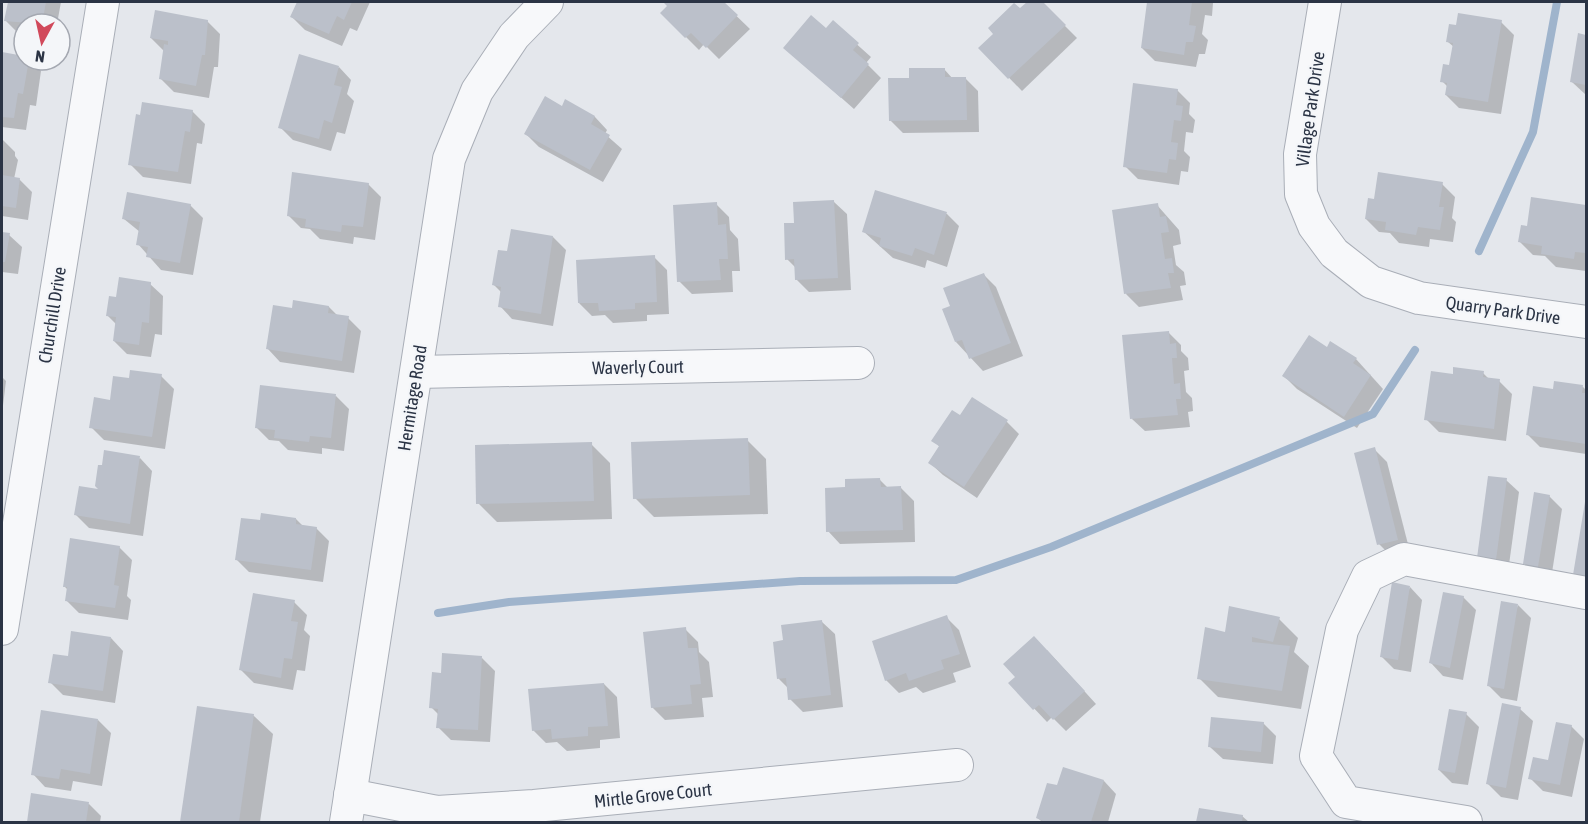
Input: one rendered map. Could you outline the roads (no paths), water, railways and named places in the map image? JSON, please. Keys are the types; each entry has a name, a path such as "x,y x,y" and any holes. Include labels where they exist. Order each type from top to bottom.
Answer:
{"street":[{"name":"Churchill Drive","path":"2,629 12,488 102,2"},
{"name":"Hermitage Road","path":"348,809 449,159 477,91 514,36 547,2"},
{"name":"Village Park Drive","path":"1325,2 1300,154 1301,194 1314,226 1334,253 1371,282 1419,298"},
{"name":"Quarry Park Drive","path":"1419,298 1587,322"},
{"name":"Waverly Court","path":"417,372 858,363"},
{"path":"1466,822 1346,802 1316,756 1342,630 1368,576 1404,559 1587,593"},
{"name":"Mirtle Grove Court","path":"348,809 437,812 546,805 957,765"}],"waterway":[{"path":"1479,251 1533,132 1557,2"},
{"path":"438,613 509,602 800,581 956,580 1051,547 1373,414 1415,350"}]}
